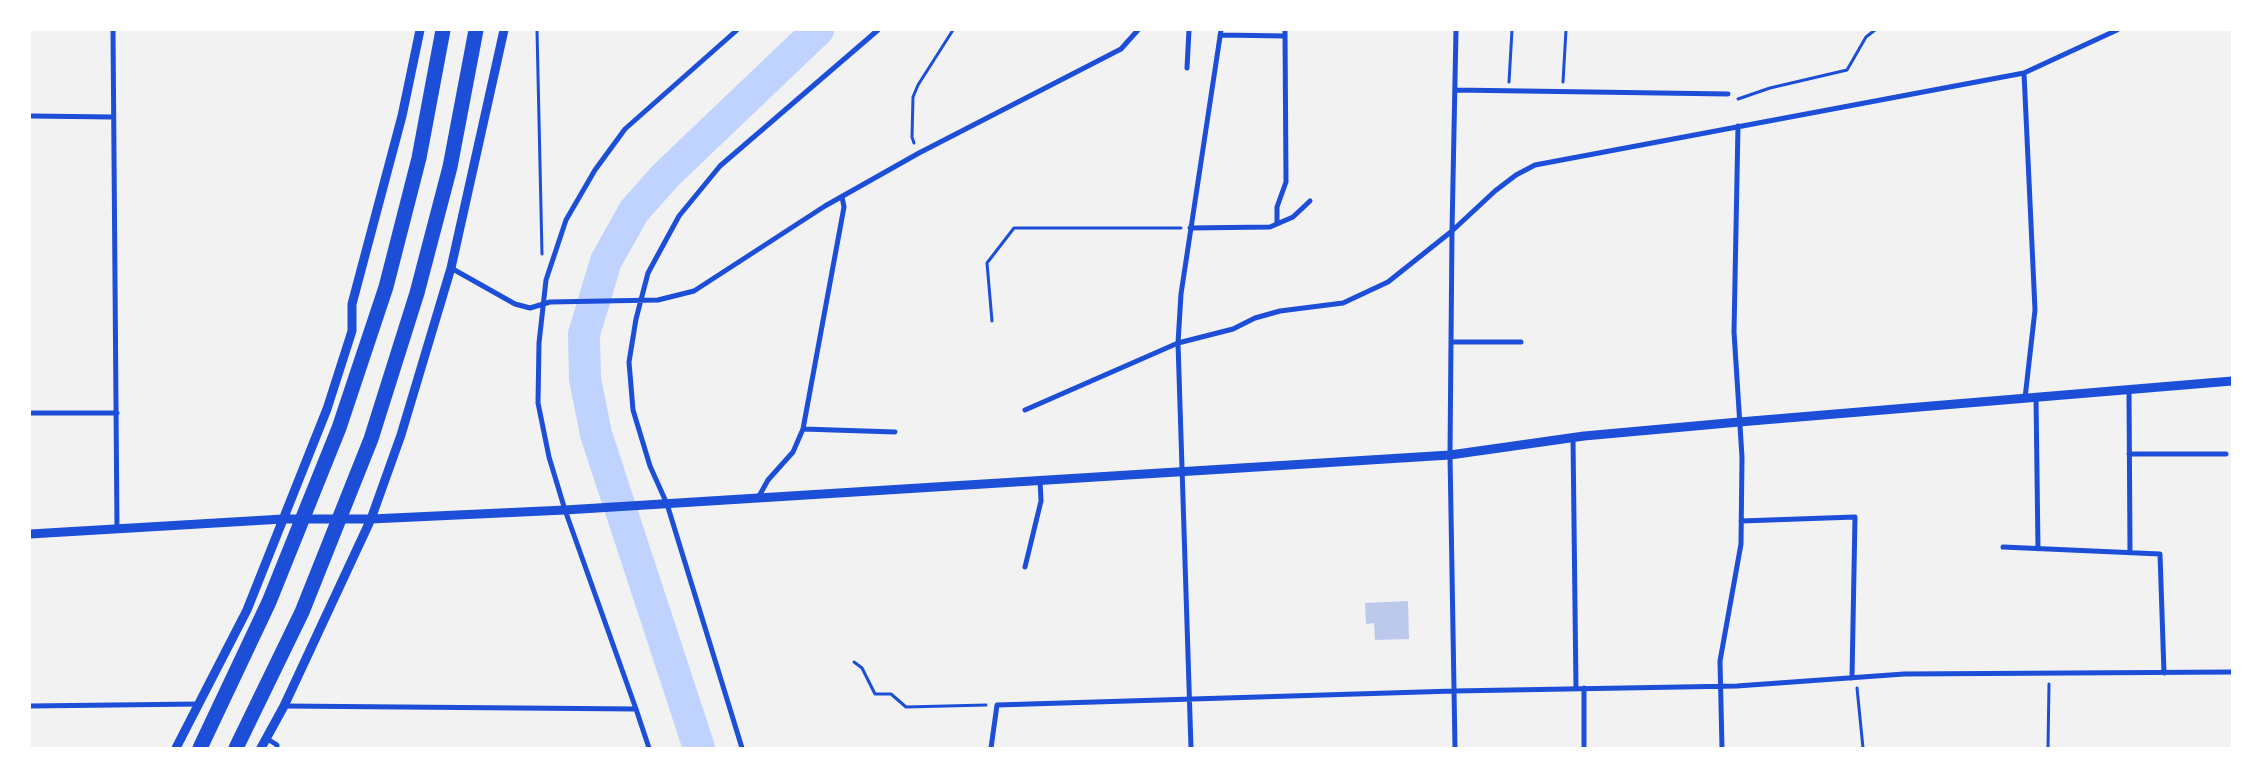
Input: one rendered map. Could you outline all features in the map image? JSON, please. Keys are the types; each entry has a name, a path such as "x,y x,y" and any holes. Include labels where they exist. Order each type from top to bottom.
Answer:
{"highway":[{"path":"200,748 269,602 339,428 386,286 418,158 443,30"},
{"path":"236,748 302,612 371,439 417,293 450,168 476,30"}],"street":[{"path":"113,30 118,413 117,530"},
{"path":"176,748 247,610 327,409 352,330 352,304 402,116 420,30"},
{"path":"260,748 284,706 372,519 401,436 451,268 504,30"},
{"path":"649,748 569,509 549,457 538,403 543,304 546,280 566,220 594,170 625,129 737,30"},
{"path":"742,748 633,410 629,362 638,301 648,273 679,216 720,166 878,30"},
{"path":"451,268 515,304 530,308 550,302 658,300 694,291 719,277 774,238 919,152 1121,49 1138,30"},
{"path":"1187,68 1189,30"},
{"path":"1455,748 1450,455 1456,30"},
{"path":"1025,410 1178,343 1233,329 1255,318 1280,311 1342,303 1388,282 1452,231 1495,191 1516,175 1535,165 2024,73 2117,30"},
{"path":"1191,748 1178,343 1181,294 1220,32 1285,33 1286,182 1277,207 1277,222"},
{"path":"2024,73 2035,310 2025,398"},
{"path":"1455,90 1728,94"},
{"path":"30,116 113,117"},
{"path":"1722,748 1720,661 1737,574 1741,521 1742,457 1734,332 1738,126"},
{"path":"758,498 768,480 793,452 803,429 844,207 842,196"},
{"path":"1190,228 1270,227 1277,222 1292,217 1310,201"},
{"path":"1451,342 1521,342"},
{"path":"30,534 283,519 372,519 663,504 1450,455 1573,438 1739,422 2232,381"},
{"path":"2129,390 2130,553"},
{"path":"2036,397 2038,549"},
{"path":"30,413 118,413"},
{"path":"803,429 895,432"},
{"path":"1573,438 1576,688"},
{"path":"2129,454 2226,454"},
{"path":"1025,567 1041,501 1040,480"},
{"path":"1741,521 1855,517 1854,678"},
{"path":"2003,547 2160,554 2164,673"},
{"path":"991,748 997,705 1454,691 1720,686 1904,674 2232,672"},
{"path":"1584,688 1584,748"},
{"path":"30,706 200,704"},
{"path":"284,706 636,709"},
{"path":"266,738 277,745 277,748"}],"path":[{"path":"537,30 542,255"},
{"path":"919,152 912,137 913,97 918,85 953,30"},
{"path":"1508,91 1512,30"},
{"path":"1563,91 1566,30"},
{"path":"1728,94 1733,101 1770,88 1847,70 1866,37 1875,30"},
{"path":"992,321 987,263 1014,228 1190,228"},
{"path":"854,662 862,668 875,694 890,694 906,707 997,705"},
{"path":"2048,748 2050,674"},
{"path":"1854,678 1863,748"}],"building":[{"path":"1408,601 1409,639 1375,640 1374,623 1366,624 1365,603"}],"waterway":[{"path":"699,748 596,434 585,379 584,334 606,261 634,211 666,175 818,30"}]}
